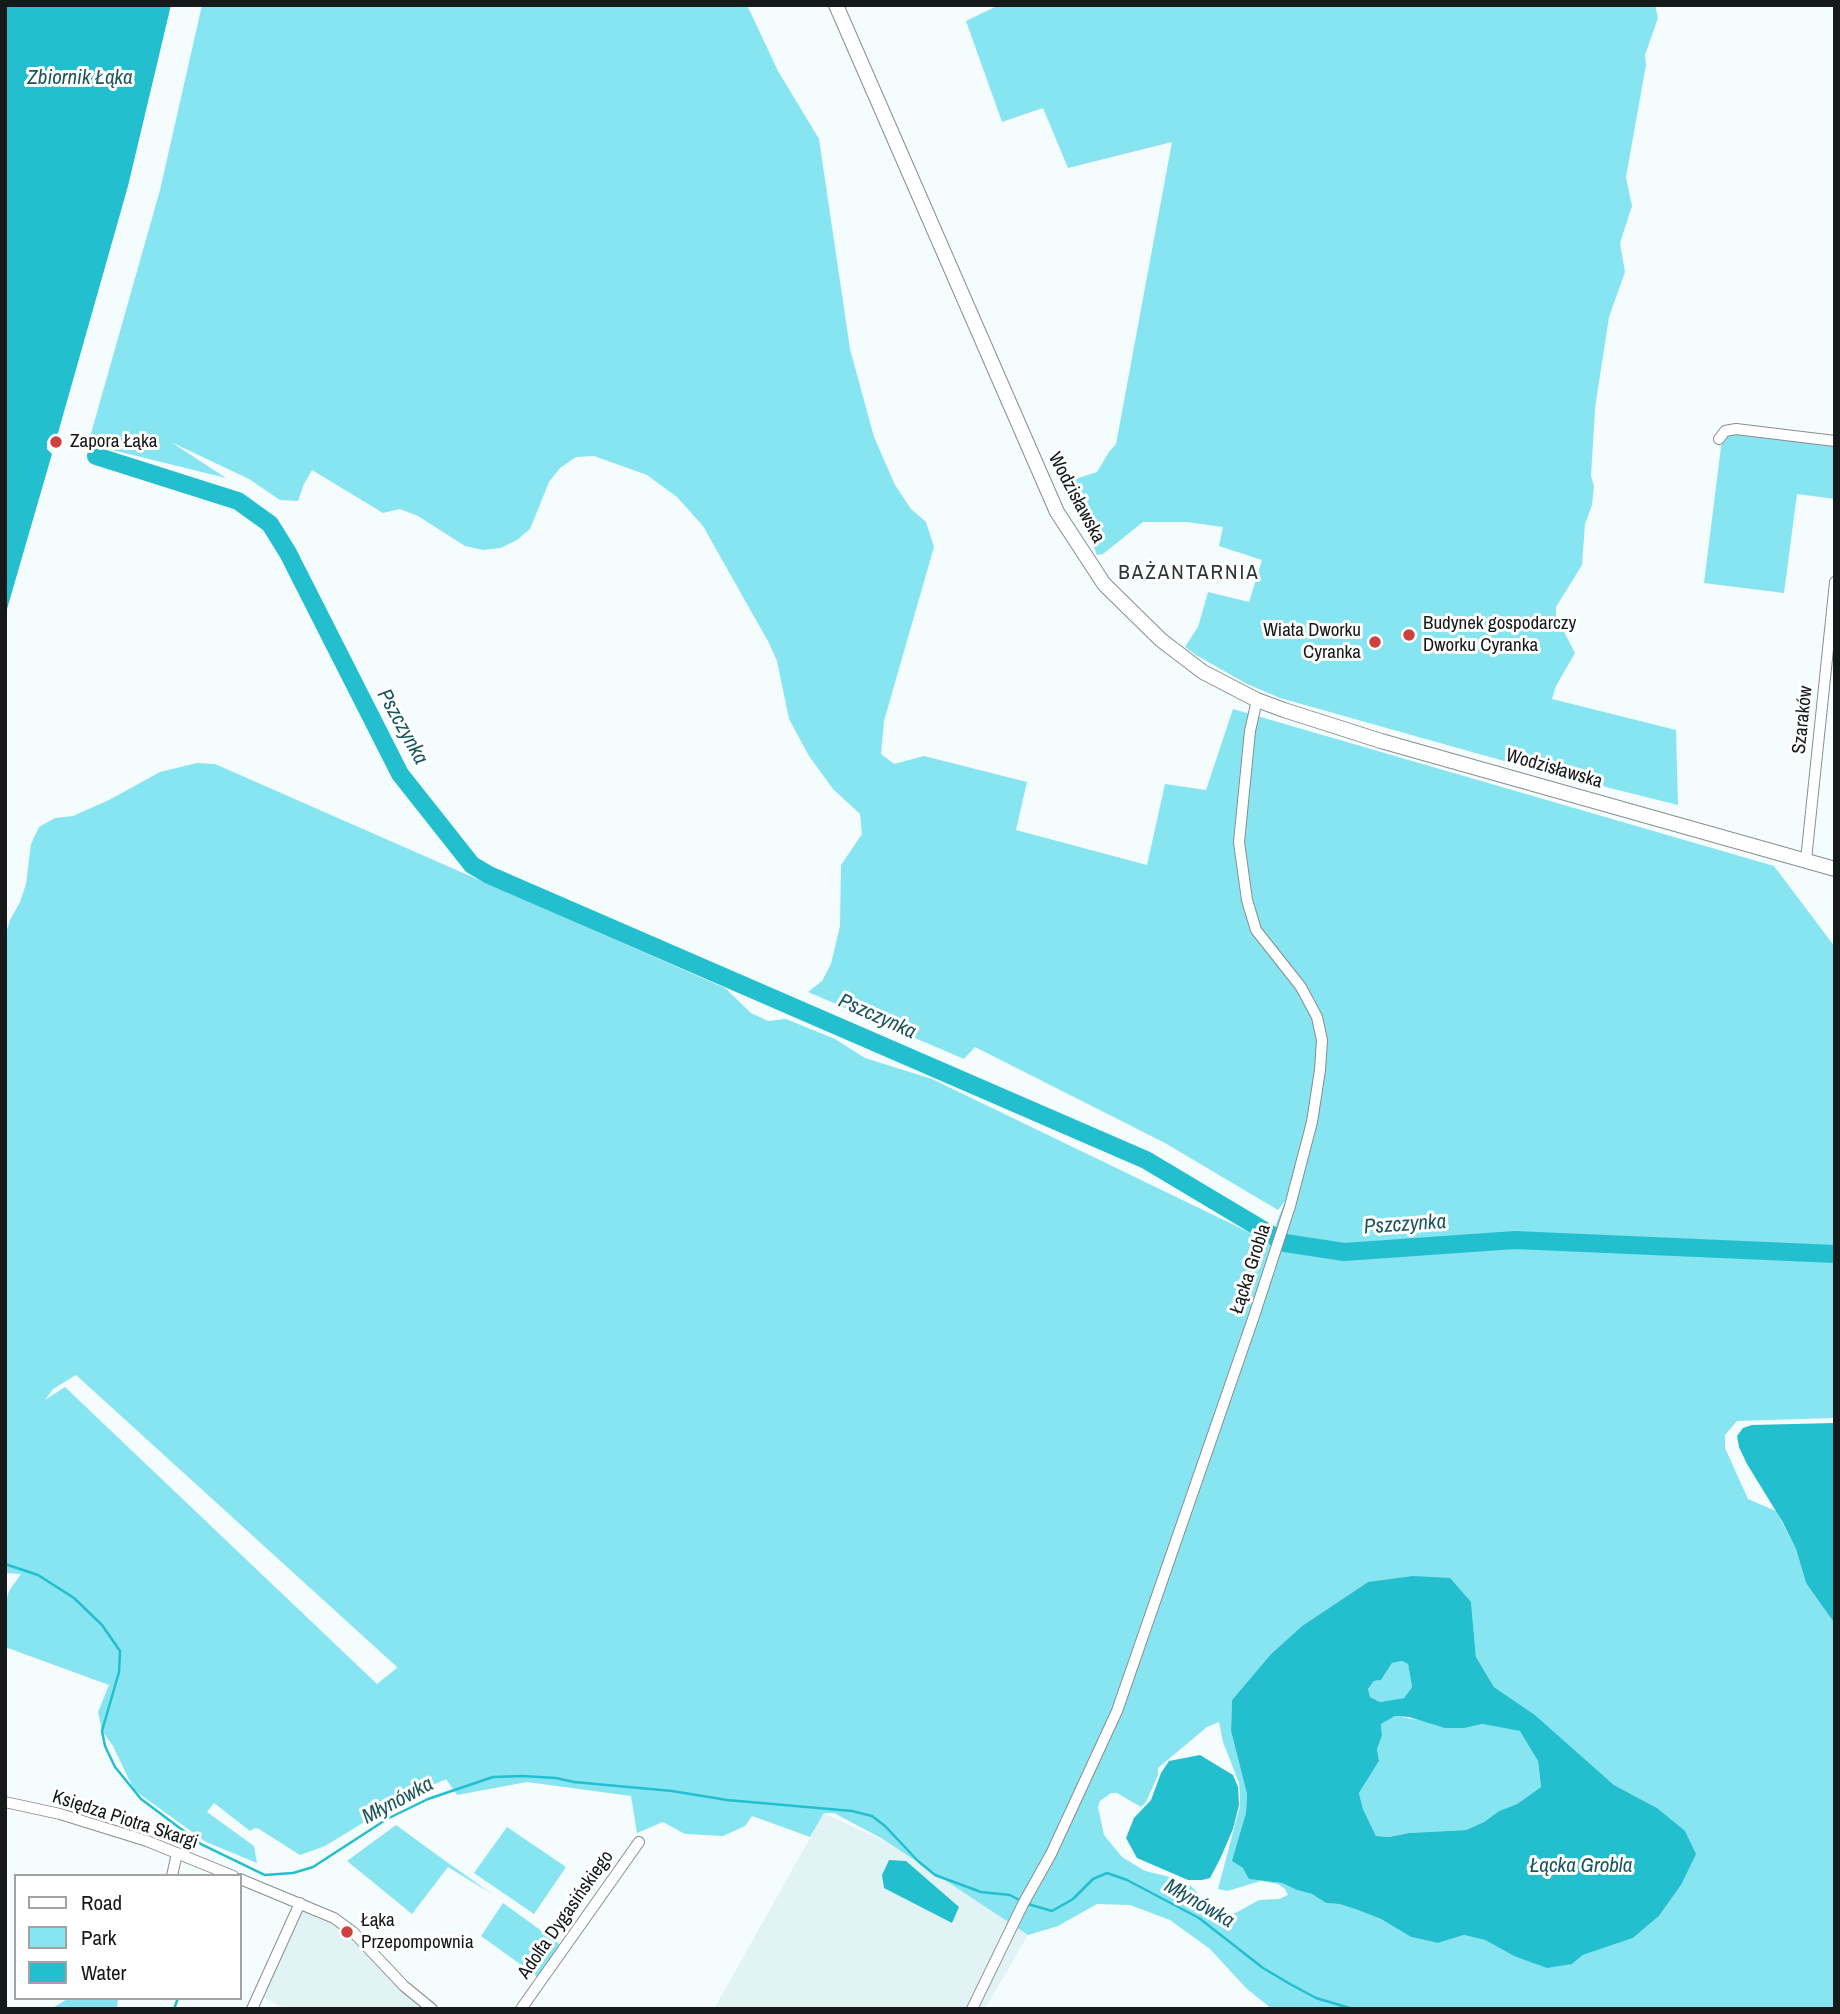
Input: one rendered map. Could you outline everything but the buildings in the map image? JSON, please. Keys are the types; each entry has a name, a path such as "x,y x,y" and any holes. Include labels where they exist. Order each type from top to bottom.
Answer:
{"main road":[{"name":"Wodzisławska","path":"836,5 1057,512 1104,584 1161,640 1203,672 1257,700 1381,741 1835,869"}],"street":[{"path":"1719,439 1725,431 1735,429 1835,441"},
{"name":"Szaraków","path":"1806,860 1835,582"},
{"name":"Łącka Grobla","path":"972,2009 1057,1841 1117,1712 1253,1319 1290,1206 1312,1122 1322,1040 1317,1017 1301,987 1256,930 1247,900 1239,842 1250,731 1257,700"},
{"name":"Księdza Piotra Skargi","path":"5,1802 70,1818 177,1853 228,1874"},
{"name":"Adolfa Dygasińskiego","path":"521,2009 639,1842"},
{"path":"172,1874 177,1853"},
{"path":"242,1880 334,1918 353,1932 404,1986 432,2009"},
{"path":"252,2009 300,1903"}],"shaded area":[{"path":"824,1813 888,1843 1028,1935 985,2009 714,2009"},
{"path":"300,1903 334,1918 432,2009 286,2009 258,1995"}],"green space":[{"path":"202,5 747,5 778,71 819,139 850,349 874,437 895,485 911,509 926,522 934,547 884,721 881,754 894,764 924,756 1027,782 1016,830 1147,865 1165,784 1206,790 1233,709 1774,866 1835,947 1835,1418 1737,1421 1725,1435 1725,1448 1748,1499 1776,1511 1796,1549 1806,1583 1835,1624 1835,2009 1272,2009 1247,1989 1210,1949 1170,1920 1130,1905 1097,1904 1058,1926 1028,1935 881,1838 834,1813 824,1813 810,1837 752,1816 745,1826 723,1836 685,1834 663,1822 637,1833 631,1796 527,1782 457,1795 446,1779 394,1804 325,1846 300,1855 259,1829 250,1831 214,1803 207,1812 254,1846 257,1863 206,1842 134,1790 113,1746 102,1731 98,1712 109,1685 5,1647 5,1604 9,1591 21,1574 5,1573 5,936 26,884 31,844 39,827 55,818 73,816 160,772 197,763 215,764 725,988 751,1013 768,1021 786,1019 835,1039 865,1058 932,1079 1261,1238 1271,1237 1285,1201 1278,1210 1165,1143 975,1047 964,1059 808,992 822,981 831,964 840,926 841,865 862,834 860,814 833,789 809,756 789,719 777,661 769,643 703,526 677,497 647,475 594,456 576,457 560,468 549,482 530,529 501,548 483,550 465,546 418,516 400,509 383,513 312,470 298,501 280,500 249,479 171,442 226,478 88,444 160,190","holes":["76,1375 397,1667 397,1668 377,1684 65,1387 45,1400 53,1389","1368,1582 1471,1602 1476,1657 1494,1687 1535,1715 1614,1785 1657,1808 1681,1885 1659,1916 1633,1938 1583,1955 1572,1964 1514,1956 1485,1940 1464,1935 1438,1943 1411,1937 1381,1919 1355,1909 1326,1903 1312,1894 1282,1883 1250,1879 1243,1867 1242,1829 1247,1794 1231,1731 1232,1700 1271,1654 1302,1626","1219,1722 1223,1742 1239,1783 1240,1796 1240,1806 1218,1889 1227,1891 1261,1881 1278,1884 1288,1895 1279,1899 1259,1900 1232,1915 1213,1909 1189,1884 1145,1871 1122,1857 1104,1835 1098,1807 1100,1801 1111,1793 1117,1793 1141,1807 1158,1775 1158,1768 1207,1727"]},
{"path":"999,5 1655,5 1658,18 1645,55 1646,65 1626,177 1632,206 1620,243 1625,272 1609,317 1595,408 1592,505 1585,524 1582,565 1556,607 1556,616 1575,653 1556,686 1552,699 1676,730 1678,805 1518,765 1280,698 1247,684 1196,655 1185,647 1198,627 1208,592 1249,602 1262,560 1219,546 1223,527 1187,522 1143,522 1103,554 1097,555 1069,484 1075,479 1097,472 1116,444 1172,142 1068,168 1043,108 1002,122 966,21"},
{"path":"1731,432 1835,444 1835,499 1797,494 1784,593 1704,583 1722,439"},
{"path":"1402,1661 1408,1664 1412,1687 1404,1698 1380,1702 1370,1697 1368,1689 1374,1681 1381,1680 1392,1663"},
{"path":"1395,1716 1465,1728 1482,1724 1521,1731 1538,1761 1541,1787 1517,1804 1466,1830 1376,1836 1363,1809 1359,1793 1379,1761 1377,1749 1382,1736 1381,1724"},
{"path":"396,1825 492,1894 448,1867 412,1914 347,1861"},
{"path":"507,1827 566,1867 534,1914 474,1873"},
{"path":"503,1903 561,1945 538,1977 481,1936"},
{"path":"66,2000 118,2000 117,2009 51,2009"}],"water":[{"name":"Zbiornik Łąka","path":"5,5 171,5 128,186 58,433 47,441 47,449 52,454 5,616"},
{"path":"1835,1423 1835,1624 1806,1583 1796,1549 1747,1464 1737,1436 1743,1428 1752,1425"},
{"name":"Łącka Grobla","path":"1413,1576 1450,1578 1471,1602 1476,1657 1494,1687 1535,1715 1614,1785 1657,1808 1685,1831 1696,1854 1681,1885 1659,1916 1633,1938 1583,1955 1572,1964 1547,1968 1514,1956 1485,1940 1464,1935 1438,1943 1411,1937 1381,1919 1355,1909 1326,1903 1312,1894 1282,1883 1249,1879 1243,1868 1232,1861 1246,1813 1247,1794 1231,1731 1232,1700 1271,1654 1302,1626 1368,1582","holes":["1402,1661 1408,1664 1412,1687 1404,1698 1380,1702 1370,1697 1368,1689 1374,1681 1381,1680 1392,1663","1395,1716 1409,1717 1445,1728 1465,1728 1482,1724 1520,1731 1538,1761 1541,1787 1517,1804 1466,1830 1376,1836 1363,1809 1359,1793 1379,1761 1377,1749 1382,1736 1381,1724"]},
{"path":"1200,1755 1233,1775 1238,1787 1239,1805 1233,1829 1210,1878 1188,1880 1137,1858 1126,1838 1134,1818 1151,1800 1161,1773 1169,1761"},
{"path":"889,1860 906,1861 959,1907 952,1923 884,1888 882,1875"}],"waterway":[{"name":"Pszczynka","path":"96,456 238,501 270,524 288,553 400,774 472,865 489,875 1146,1160 1285,1243 1344,1252 1515,1240 1835,1254"},
{"name":"Młynówka","path":"5,1564 38,1575 74,1598 102,1625 120,1651 119,1672 102,1731 105,1746 115,1767 141,1799 201,1844 265,1875 293,1873 313,1867 387,1819 428,1799 493,1777 522,1776 672,1791 727,1800 852,1811 872,1816 935,1875 981,1892 1010,1895 1021,1901"},
{"name":"Młynówka","path":"1028,1904 1052,1911 1073,1899 1093,1879 1107,1873 1127,1880 1199,1918 1263,1968 1290,1984 1316,1998 1353,2009"},
{"path":"174,2009 177,2000"}],"place":[{"name":"Zapora Łąka","path":"56,442"},
{"name":"Budynek gospodarczy Dworku Cyranka","path":"1409,635"},
{"name":"Wiata Dworku Cyranka","path":"1375,642"},
{"name":"Łąka Przepompownia","path":"347,1932"}],"district":[{"name":"BAŻANTARNIA","path":"1189,573"}]}
